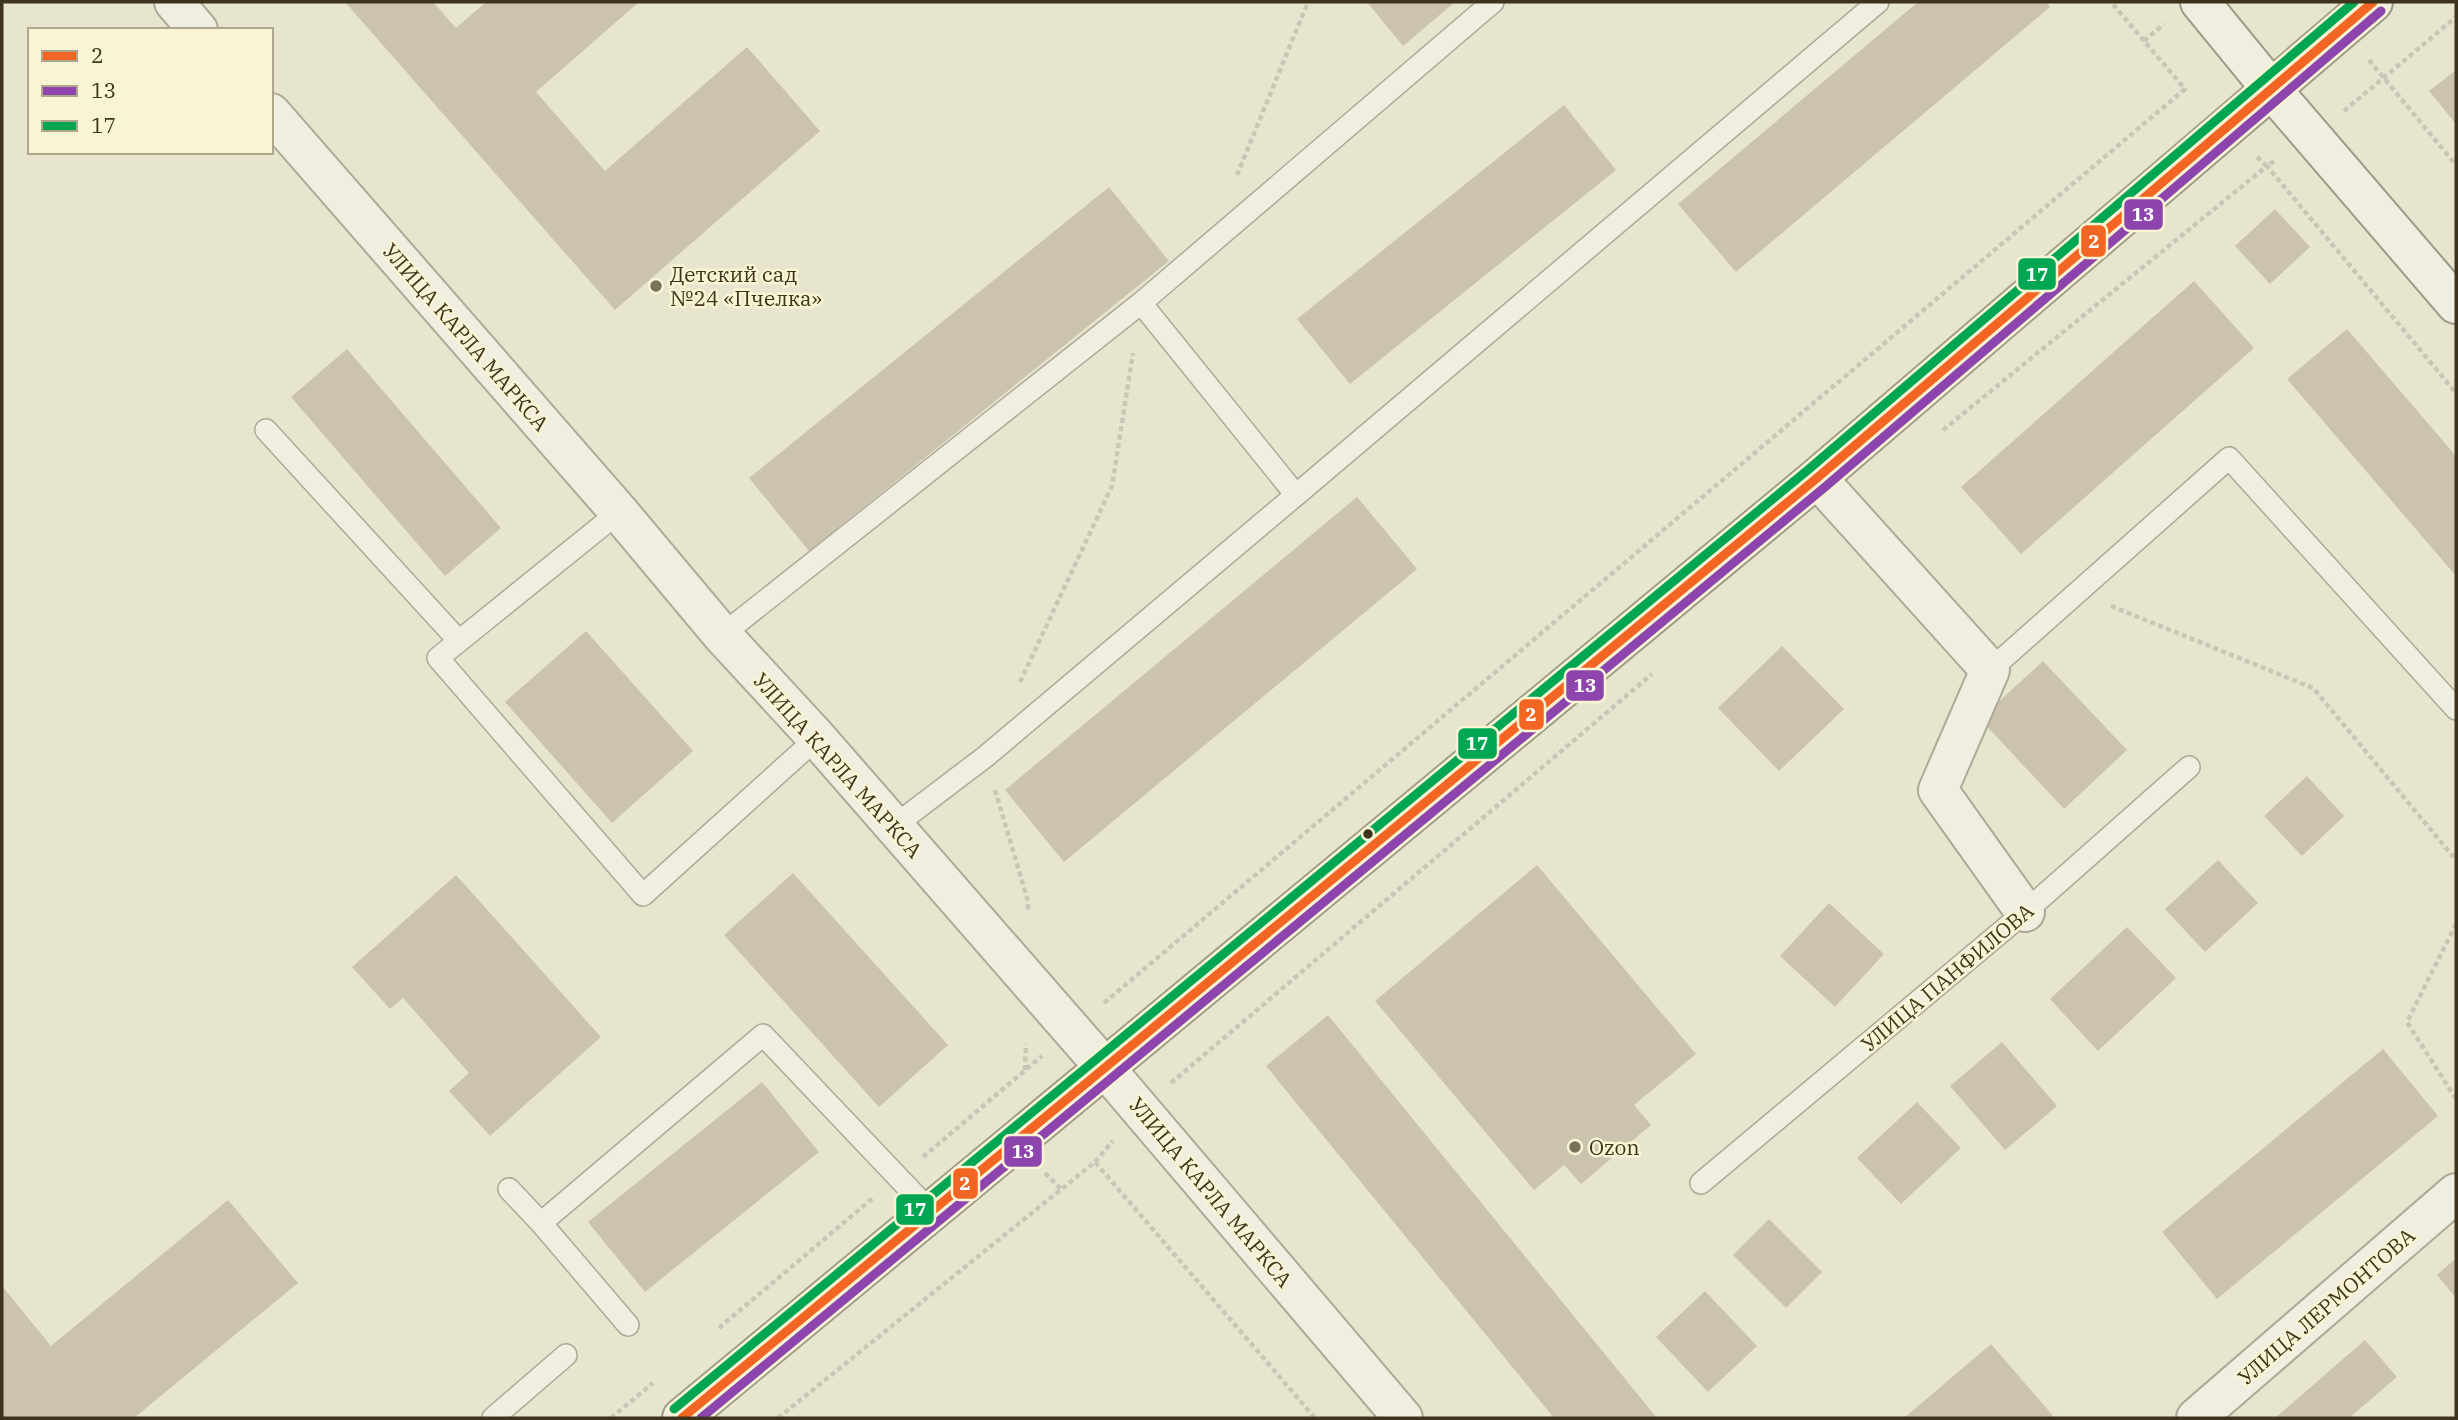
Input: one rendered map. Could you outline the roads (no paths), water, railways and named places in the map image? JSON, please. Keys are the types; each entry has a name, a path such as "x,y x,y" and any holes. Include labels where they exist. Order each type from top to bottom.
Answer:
{"street":[{"path":"174,2 196,28"},
{"path":"2200,2 2456,304"},
{"path":"682,1418 1817,478 2373,2"},
{"name":"УЛИЦА КАРЛА МАРКСА","path":"273,115 619,512 722,635 817,738 1105,1068 1403,1418"},
{"path":"1817,478 1990,670 1938,790 2025,912"},
{"name":"УЛИЦА ЛЕРМОНТОВА","path":"2196,1418 2456,1194"}],"lane":[{"path":"722,635 1141,303 1493,2"},
{"path":"894,826 985,757 1878,2"},
{"path":"1141,303 1296,495"},
{"path":"266,430 459,641"},
{"path":"1990,670 2229,458 2456,709"},
{"path":"619,512 438,658 643,895 817,738"},
{"name":"УЛИЦА ПАНФИЛОВА","path":"1700,1183 2025,912 2189,767"},
{"path":"541,1223 763,1035 931,1212"},
{"path":"509,1189 628,1325"},
{"path":"494,1418 566,1355"}],"place":[{"name":"Детский сад №24 «Пчелка»","path":"656,286"},
{"name":"Ozon","path":"1575,1147"}]}
